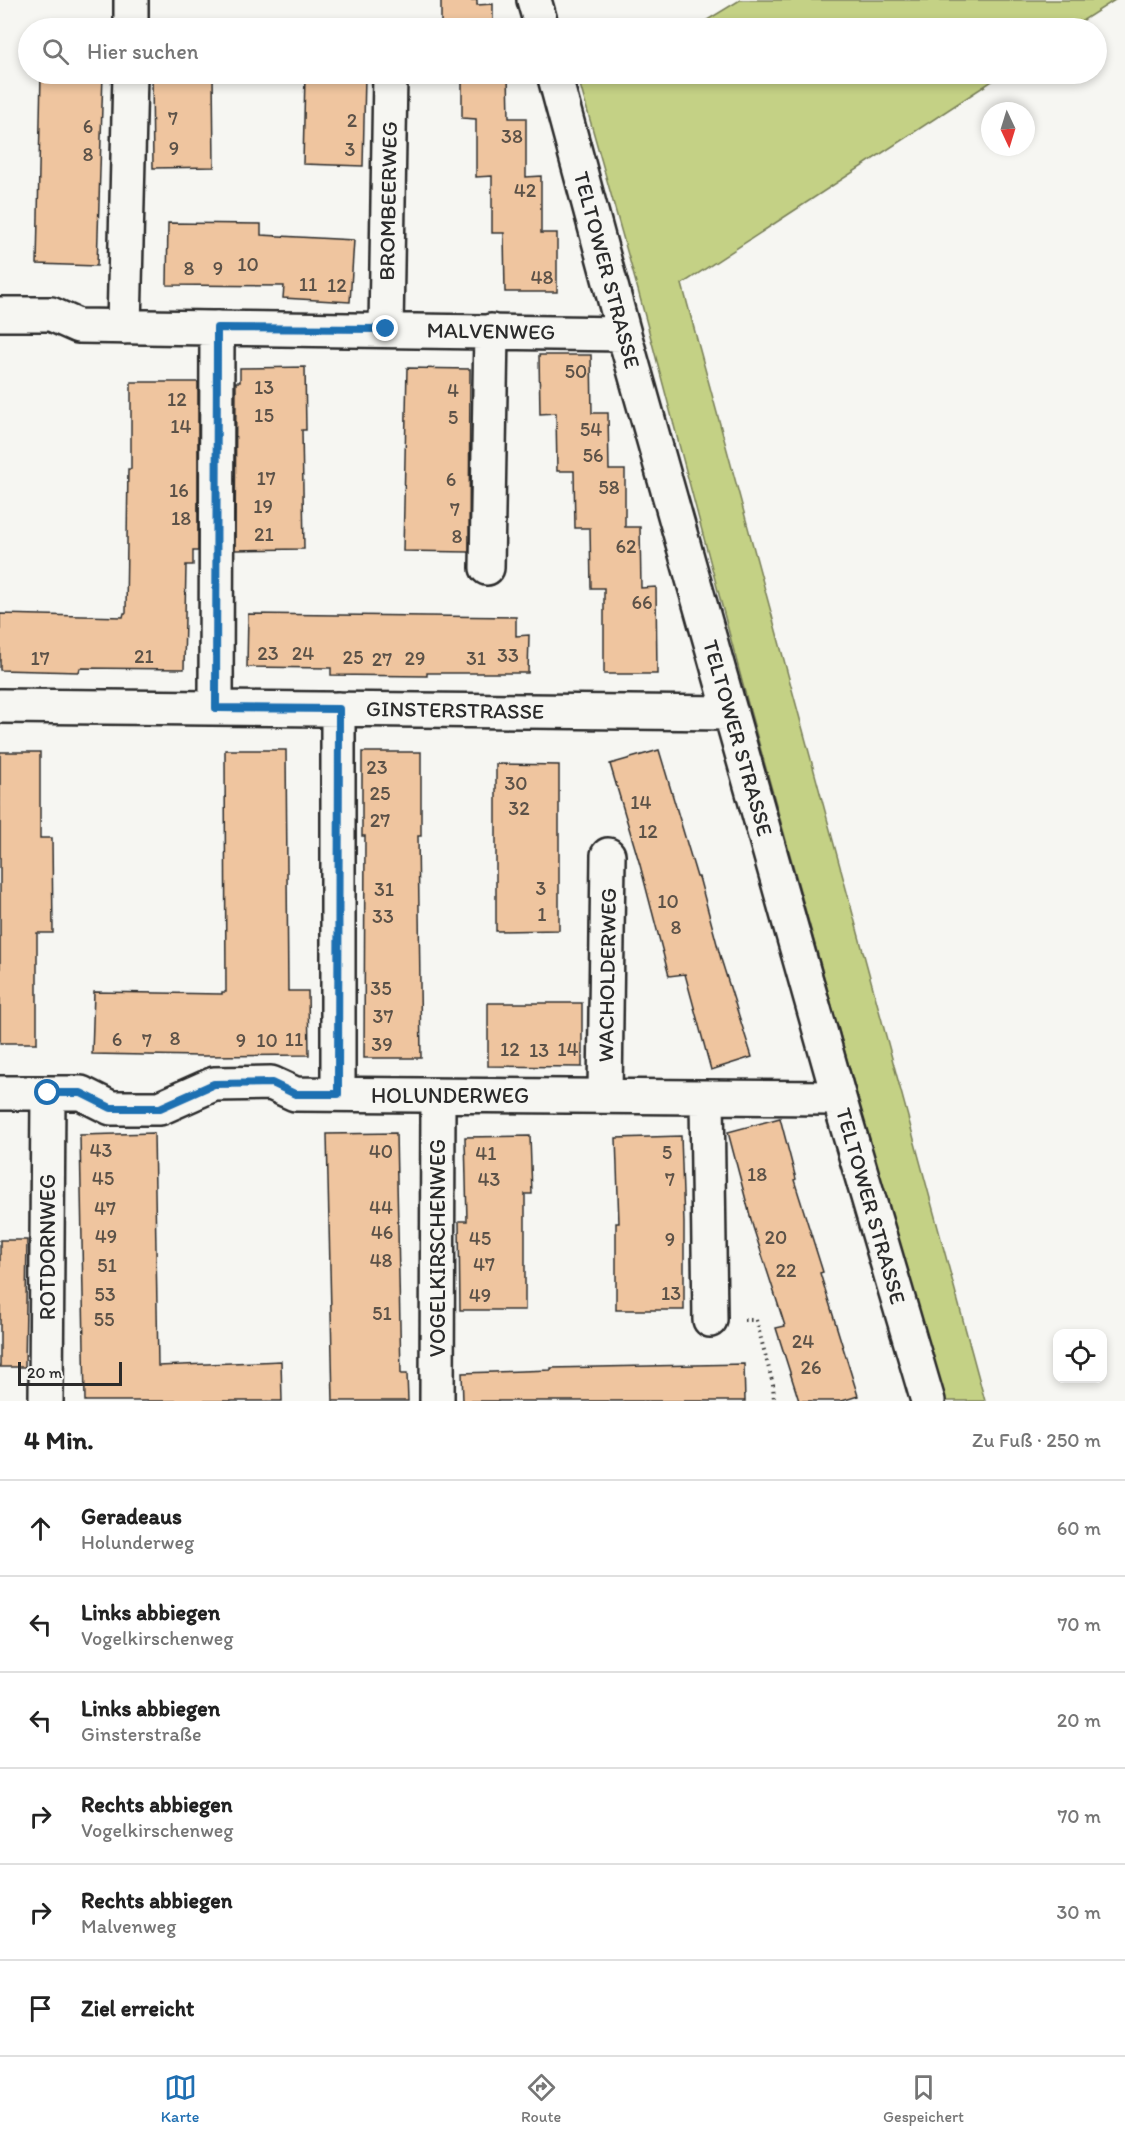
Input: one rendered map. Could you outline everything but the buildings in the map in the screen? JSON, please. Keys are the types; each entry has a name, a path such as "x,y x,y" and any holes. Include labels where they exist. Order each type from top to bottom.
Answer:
{"street":[{"path":"131,0 131,18"},
{"path":"534,0 539,18"},
{"path":"124,327 130,84"},
{"name":"BROMBEERWEG","path":"386,329 390,84"},
{"name":"TELTOWER STRASSE","path":"557,84 730,713 928,1401"},
{"name":"MALVENWEG","path":"0,314 51,314 78,326 624,334"},
{"path":"216,708 217,328"},
{"path":"487,568 491,331"},
{"name":"GINSTERSTRASSE","path":"0,706 730,713"},
{"path":"338,1094 339,709"},
{"name":"WACHOLDERWEG","path":"605,1095 608,855"},
{"name":"HOLUNDERWEG","path":"0,1093 81,1093 111,1108 160,1108 214,1084 272,1083 295,1094 839,1098"},
{"name":"ROTDORNWEG","path":"46,1401 48,1093"},
{"name":"VOGELKIRSCHENWEG","path":"437,1401 438,1096"},
{"path":"707,1098 710,1320"}],"path":[{"path":"710,1320 756,1320 773,1384 774,1401"}],"green space":[{"path":"740,0 1115,0 1087,18 710,18"},
{"path":"580,84 988,84 682,284 985,1401 942,1401 747,700 638,290"}],"route":[{"path":"48,1093 81,1093 111,1108 160,1108 214,1084 272,1083 295,1094 338,1094 339,709 216,708 217,328 386,329"}]}
